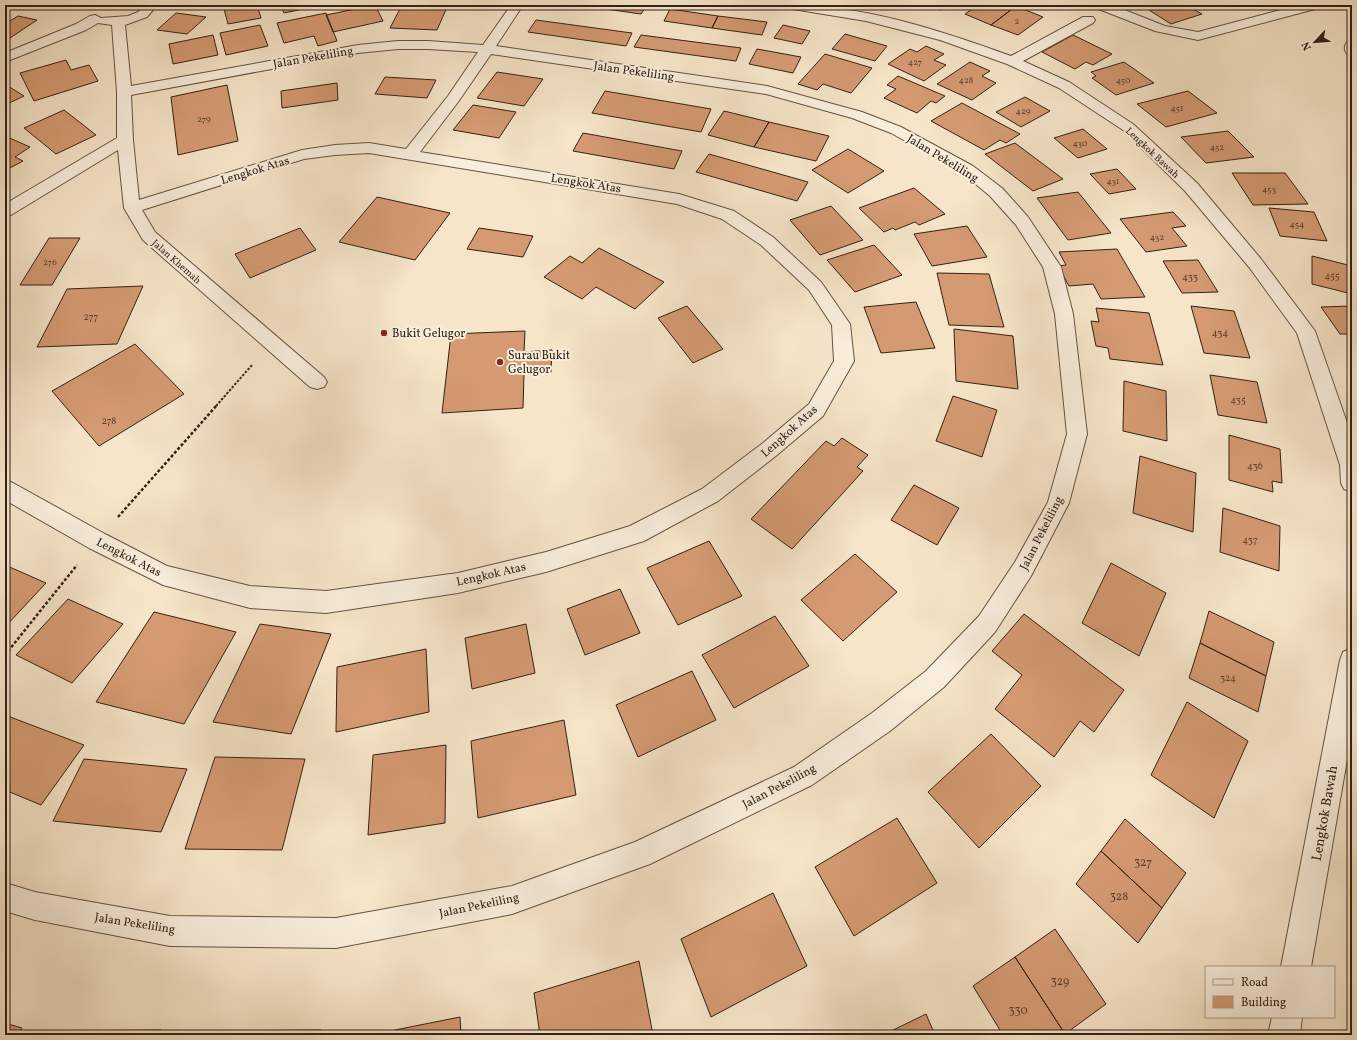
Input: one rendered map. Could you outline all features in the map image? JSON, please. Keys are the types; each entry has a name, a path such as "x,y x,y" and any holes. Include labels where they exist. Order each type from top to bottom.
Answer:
{"street":[{"path":"5,58 81,27 95,13 101,21 118,22 138,17 151,5"},
{"path":"410,154 453,98 518,5"},
{"name":"Lengkok Bawah","path":"793,5 866,17 945,37 1012,61 1064,85 1128,127 1191,187 1255,263 1306,331 1351,465 1352,483"},
{"path":"1101,5 1160,29 1180,35 1198,36 1314,5"},
{"path":"1012,61 1088,20"},
{"name":"Jalan Khemah","path":"118,22 124,92 125,140 132,208 149,236 317,382"},
{"name":"Jalan Pekeliling","path":"5,897 35,906 170,931 336,933 512,900 640,854 802,776 881,722 935,679 987,624 1024,569 1058,503 1077,434 1064,314 1052,267 1022,222 996,192 967,169 896,130 857,115 767,90 488,49 428,45 398,45 358,49 124,92"},
{"path":"1352,45 1352,51"},
{"path":"5,211 125,140"},
{"name":"Lengkok Atas","path":"5,489 97,541 162,575 250,597 326,602 458,583 546,562 636,534 710,495 770,449 816,410 844,361 841,324 815,286 767,241 728,215 679,199 369,148 335,150 302,155 132,208"},
{"name":"Lengkok Bawah","path":"1296,966 1352,660"},
{"path":"1284,1035 1287,1018"}],"path":[{"path":"5,655 97,541 248,369"}],"building":[{"path":"223,5 257,5 261,18 228,24"},
{"path":"280,5 317,5 318,6 284,13"},
{"path":"375,5 383,21 333,32 326,15"},
{"path":"402,5 448,5 437,30 390,28"},
{"path":"594,5 647,5 641,14 592,7"},
{"path":"918,5 943,5 941,10"},
{"path":"978,5 1016,6 991,25 965,14"},
{"path":"1141,5 1186,5 1202,14 1171,24"},
{"path":"1016,6 1043,17 1018,35 991,25"},
{"path":"670,9 718,16 712,28 664,21"},
{"path":"176,13 206,17 187,34 157,30"},
{"path":"326,13 337,41 318,46 314,36 284,43 277,23"},
{"path":"18,16 37,20 10,38 5,36 5,24"},
{"path":"718,16 767,22 762,35 712,28"},
{"path":"536,20 632,33 626,46 528,32"},
{"path":"260,25 268,46 226,55 220,33"},
{"path":"783,25 810,31 802,44 774,38"},
{"path":"845,34 887,46 875,61 832,49"},
{"path":"213,35 218,55 173,64 169,44"},
{"path":"641,35 741,48 736,61 634,47"},
{"path":"1073,35 1112,54 1093,65 1086,62 1075,69 1042,52"},
{"path":"926,46 944,54 934,60 946,65 924,81 888,64 910,49 917,52"},
{"path":"757,49 801,57 793,73 749,64"},
{"path":"825,54 872,68 851,93 823,84 817,90 798,84"},
{"path":"66,60 71,70 89,65 98,81 34,101 20,73"},
{"path":"970,62 990,71 982,76 996,83 972,100 937,84"},
{"path":"1124,62 1154,83 1116,95 1092,78 1096,76 1091,72"},
{"path":"497,72 543,79 524,106 477,98"},
{"path":"898,76 945,96 936,103 931,101 917,113 884,98 896,89 887,85"},
{"path":"385,77 436,80 427,98 375,94"},
{"path":"337,83 338,100 282,108 281,91"},
{"path":"227,85 238,141 178,155 171,97"},
{"path":"8,86 24,96 5,105 5,87"},
{"path":"605,91 711,109 701,132 592,113"},
{"path":"1188,91 1217,113 1166,127 1137,104"},
{"path":"1025,97 1050,111 1021,127 996,112"},
{"path":"962,103 1020,134 1006,143 1000,140 984,150 931,121"},
{"path":"473,105 516,112 499,138 453,130"},
{"path":"64,110 96,135 56,154 24,128"},
{"path":"724,111 769,122 754,147 708,135"},
{"path":"769,122 829,136 816,161 754,147"},
{"path":"1083,129 1107,149 1078,158 1054,138"},
{"path":"1228,131 1254,157 1206,163 1181,137"},
{"path":"583,133 682,151 674,169 573,151"},
{"path":"5,136 30,147 15,157 23,161 8,169 5,168"},
{"path":"1015,143 1063,179 1033,191 985,154"},
{"path":"848,149 884,171 848,193 812,170"},
{"path":"709,154 808,182 797,201 696,172"},
{"path":"1117,169 1136,189 1109,194 1090,174"},
{"path":"1232,173 1285,173 1308,204 1253,205"},
{"path":"914,188 945,214 919,225 915,222 895,230 893,228 884,232 859,208"},
{"path":"1078,192 1111,233 1068,240 1037,198"},
{"path":"377,197 450,213 415,260 339,242"},
{"path":"831,206 863,240 820,255 790,220"},
{"path":"1269,208 1314,212 1327,241 1280,236"},
{"path":"1173,212 1186,226 1172,228 1187,246 1146,252 1120,219"},
{"path":"967,226 987,257 932,266 914,234"},
{"path":"300,228 316,250 250,278 235,254"},
{"path":"479,228 533,236 523,257 467,249"},
{"path":"49,238 80,238 52,285 20,285"},
{"path":"874,245 902,275 855,292 827,260"},
{"path":"599,248 664,282 635,309 596,287 582,299 544,277 570,256 582,263"},
{"path":"1117,249 1145,297 1101,299 1093,284 1069,286 1058,266 1066,265 1059,252"},
{"path":"1312,256 1352,266 1352,294 1312,284"},
{"path":"1198,260 1218,292 1182,293 1163,261"},
{"path":"937,273 989,274 1004,327 949,325"},
{"path":"143,286 117,344 37,347 67,289"},
{"path":"916,302 935,348 881,353 864,307"},
{"path":"687,306 723,349 693,363 658,318"},
{"path":"1191,306 1234,311 1250,358 1204,353"},
{"path":"1352,306 1352,334 1340,334 1321,307"},
{"path":"1096,308 1149,313 1163,365 1110,359 1108,348 1096,346 1091,321 1099,322"},
{"path":"954,329 1013,336 1018,389 956,381"},
{"name":"Surau Bukit Gelugor","path":"525,331 524,352 552,350 551,372 524,373 523,408 442,413 451,334"},
{"path":"135,344 184,394 99,446 52,391"},
{"path":"1210,375 1257,382 1267,423 1218,415"},
{"path":"1124,381 1166,391 1167,441 1123,431"},
{"path":"953,396 997,410 982,457 936,441"},
{"path":"1229,435 1280,449 1282,483 1272,481 1273,492 1229,480"},
{"path":"842,438 868,455 857,467 863,471 792,549 751,519 826,441 834,446"},
{"path":"1140,456 1196,473 1193,532 1133,513"},
{"path":"914,485 959,508 937,545 891,520"},
{"path":"1223,508 1280,526 1279,571 1220,552"},
{"path":"709,541 742,596 678,625 647,568"},
{"path":"855,554 897,592 843,641 801,600"},
{"path":"1111,563 1166,593 1139,656 1082,623"},
{"path":"5,565 46,583 5,627"},
{"path":"620,589 640,633 585,655 567,609"},
{"path":"68,599 123,624 72,683 16,655"},
{"path":"1209,611 1274,642 1266,676 1200,643"},
{"path":"154,612 236,632 184,724 96,702"},
{"path":"1024,614 1124,690 1094,732 1080,721 1054,757 995,709 1022,675 992,651"},
{"path":"775,616 809,666 734,708 702,655"},
{"path":"260,624 331,634 291,734 213,722"},
{"path":"526,624 535,673 472,689 465,638"},
{"path":"1200,643 1266,676 1258,712 1189,678"},
{"path":"426,649 429,712 336,732 337,667"},
{"path":"692,671 716,720 638,757 616,705"},
{"path":"1187,702 1248,741 1214,818 1151,775"},
{"path":"5,715 84,745 41,805 5,790"},
{"path":"564,720 576,795 478,818 471,741"},
{"path":"991,734 1041,786 979,848 928,792"},
{"path":"446,745 445,823 368,835 373,755"},
{"path":"215,757 305,759 282,850 185,849"},
{"path":"84,759 187,769 161,832 53,821"},
{"path":"897,818 937,883 854,936 815,867"},
{"path":"1125,819 1186,873 1162,908 1101,851"},
{"path":"1101,851 1162,908 1138,943 1076,884"},
{"path":"773,893 807,966 711,1017 681,939"},
{"path":"1055,929 1106,1004 1065,1034 1015,957"},
{"path":"1015,957 1065,1034 1003,1035 973,986"},
{"path":"639,961 653,1035 540,1035 534,993"},
{"path":"926,1014 935,1035 883,1035"},
{"path":"460,1017 461,1035 370,1035"},
{"path":"5,1023 22,1028 18,1035 5,1035"},
{"path":"161,1030 159,1035 49,1035 51,1031"},
{"path":"321,1030 320,1035 210,1035 211,1031"}],"place":[{"name":"Bukit Gelugor","path":"384,333"},
{"name":"Surau Bukit Gelugor","path":"500,362"}]}
